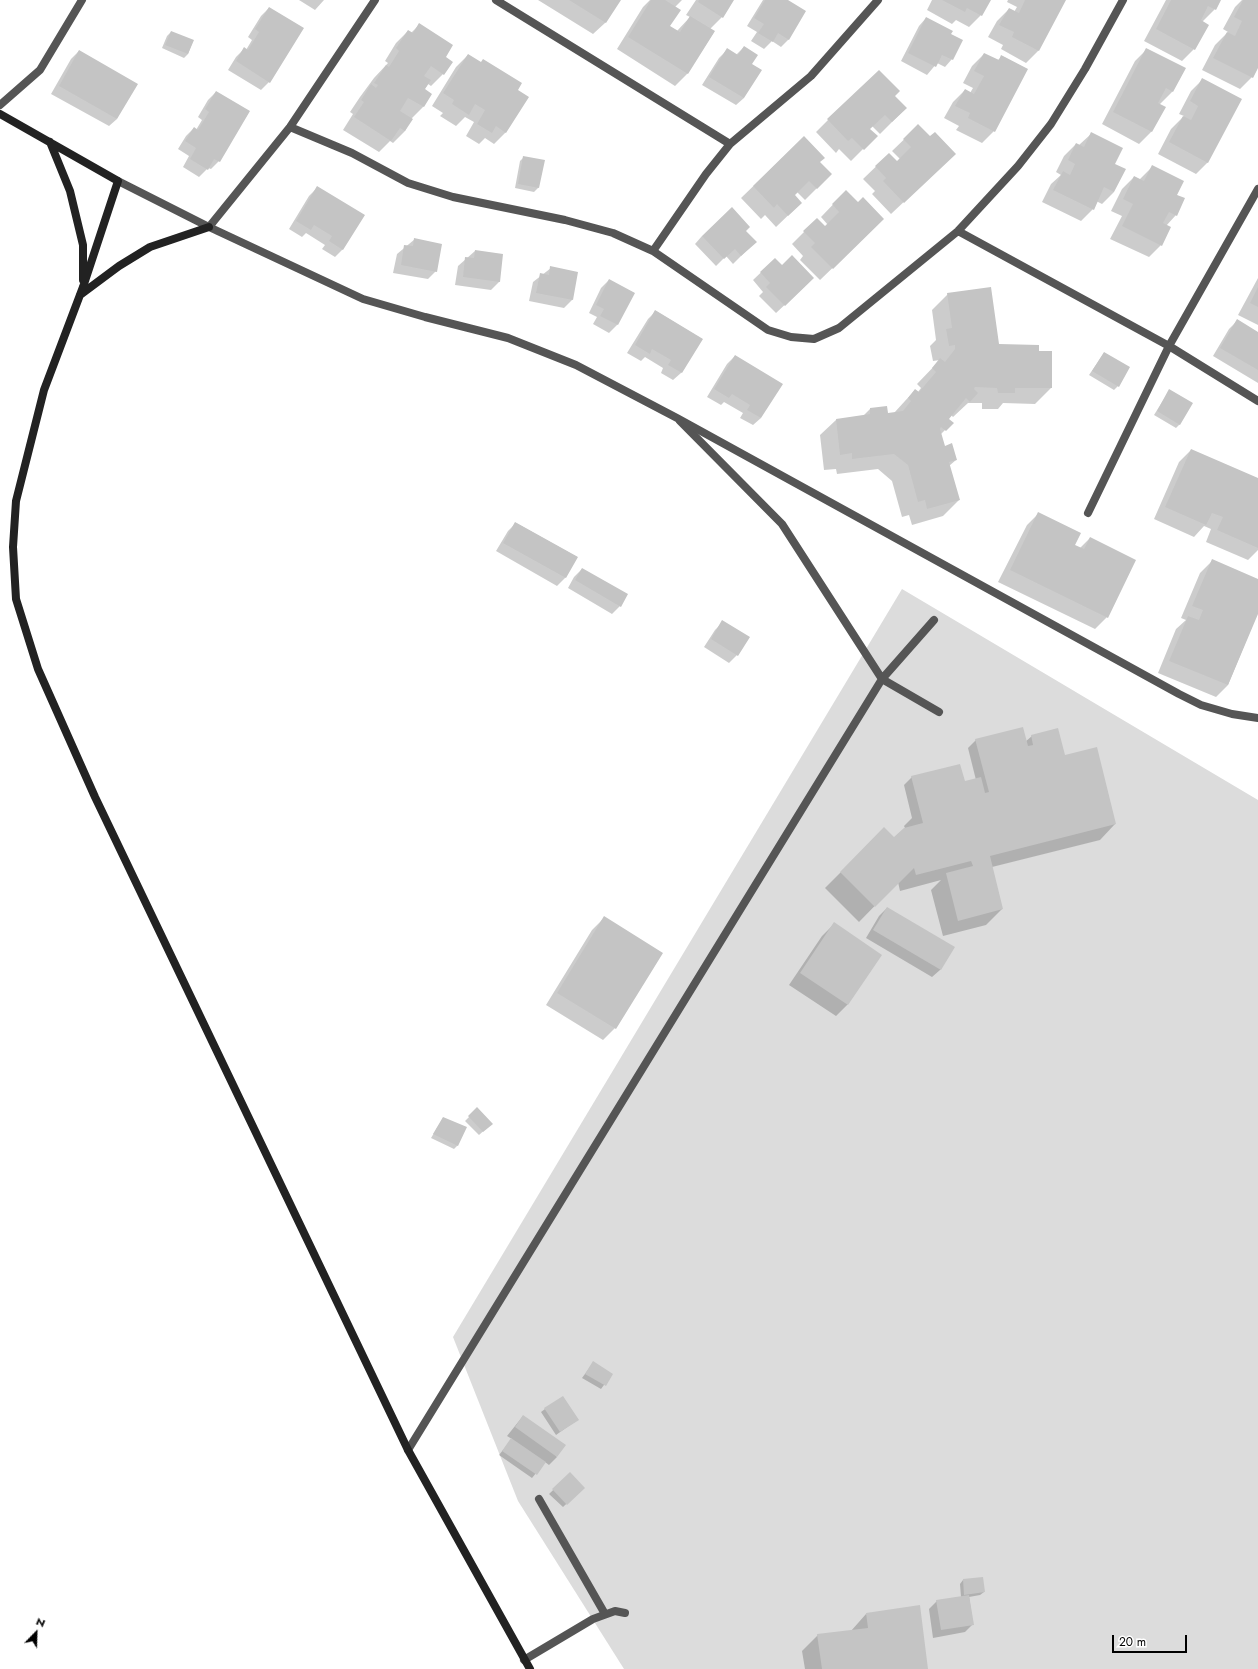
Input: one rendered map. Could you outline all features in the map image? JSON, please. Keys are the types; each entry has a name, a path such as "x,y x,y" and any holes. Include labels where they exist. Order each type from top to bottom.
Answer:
{"street":[{"path":"0,105 40,70 82,0"},
{"path":"80,296 120,266 150,247 209,227 290,127 375,0"},
{"path":"496,0 730,144"},
{"path":"653,251 706,174 730,144 811,76 878,0"},
{"path":"290,127 352,153 408,183 453,197 565,220 613,233 653,251 768,330 791,337 814,339 840,328 958,231 1018,166 1051,124 1085,69 1123,0"},
{"path":"0,114 118,181 209,227 363,299 425,318 508,338 569,363 677,418 1179,694 1201,705 1232,714 1258,718"},
{"path":"50,142 70,191 83,245 83,287"},
{"path":"118,181 80,296 44,390 16,501 13,547 16,599 38,669 95,797 408,1450 530,1669"},
{"path":"1088,513 1169,346 1258,189"},
{"path":"958,231 1169,346 1258,401"},
{"path":"677,418 782,524 882,679 939,712"},
{"path":"408,1450 882,679 934,620"},
{"path":"538,1499 605,1614"},
{"path":"524,1660 593,1619 614,1611 624,1613"}],"shaded area":[{"path":"902,589 1258,800 1258,1669 624,1669 518,1501 453,1337"}],"building":[{"path":"569,0 621,0 606,23"},
{"path":"651,0 665,0 681,10 670,26 680,32 690,16 715,31 688,74 628,37"},
{"path":"699,0 734,0 723,18 698,2"},
{"path":"765,0 788,0 806,11 789,40 778,33 773,42 758,33 764,24 754,18"},
{"path":"942,0 991,0 982,16 967,8 965,12"},
{"path":"1025,0 1066,0 1039,51 1012,37 1014,32 999,25 1009,8 1019,13"},
{"path":"1171,0 1221,0 1216,10 1208,6 1201,20 1209,25 1195,50 1156,29"},
{"path":"1243,0 1258,0 1258,68 1253,78 1213,58 1227,32 1235,36 1242,21 1234,17"},
{"path":"269,7 304,28 270,83 236,61 244,47 248,50 259,32 255,29"},
{"path":"926,17 953,31 951,34 963,40 953,60 942,55 936,67 908,53"},
{"path":"419,23 453,45 446,57 453,62 444,75 431,66 424,76 431,80 425,89 432,94 424,107 408,98 400,111 413,119 405,131 400,128 391,141 354,117 364,102 361,100 371,84 376,88 378,85 374,83 386,65 389,67 399,51 396,48 408,30 413,33"},
{"path":"171,31 194,40 188,54 165,45"},
{"path":"744,46 758,55 752,64 762,70 744,98 709,77 727,48 738,55"},
{"path":"1146,48 1186,68 1173,92 1166,88 1158,103 1166,107 1152,132 1113,112"},
{"path":"79,50 138,84 117,119 59,86"},
{"path":"984,53 999,60 1001,55 1028,69 995,132 968,118 970,113 955,106 965,89 974,94 984,76 974,71"},
{"path":"468,54 481,62 483,59 522,83 518,90 529,97 506,133 496,126 492,133 477,124 485,110 475,104 469,115 452,104 454,100 443,93"},
{"path":"879,70 900,91 895,96 907,108 892,122 885,115 870,129 878,136 864,150 852,138 848,141 827,119"},
{"path":"1202,78 1242,99 1208,163 1169,142 1183,116 1191,120 1198,106 1190,101"},
{"path":"216,91 250,111 220,162 214,159 208,170 190,159 196,148 185,141 194,127 198,130 209,112 205,109"},
{"path":"918,124 930,136 935,132 956,154 904,203 883,181 886,178 875,166 889,153 897,161 911,147 903,139"},
{"path":"1091,132 1123,148 1115,164 1126,169 1114,192 1104,187 1094,210 1053,190 1063,171 1070,175 1075,164 1068,160 1076,143 1084,147"},
{"path":"804,136 825,158 820,162 832,174 817,189 809,181 795,195 802,203 788,216 777,204 774,208 753,186"},
{"path":"523,156 545,160 539,188 518,184"},
{"path":"1152,165 1184,181 1177,195 1185,198 1177,216 1169,212 1163,223 1171,227 1162,246 1122,226 1133,204 1123,199 1134,176 1144,181"},
{"path":"317,186 365,215 343,250 329,241 332,236 314,225 311,230 296,221"},
{"path":"846,190 858,202 863,197 884,219 833,269 811,247 815,243 803,231 817,218 825,226 839,212 832,204"},
{"path":"732,207 750,227 746,231 757,242 741,256 735,249 724,259 702,236"},
{"path":"414,238 442,244 437,272 401,265 404,245 413,246"},
{"path":"475,250 503,254 500,282 463,277 465,257 474,258"},
{"path":"792,255 814,278 785,306 766,287 770,283 760,272 775,258 782,265"},
{"path":"550,266 578,272 573,300 536,293 540,273 549,275"},
{"path":"609,279 635,293 618,325 600,316 604,309 596,305"},
{"path":"991,287 999,344 1039,345 1039,351 1052,351 1052,388 1015,388 1015,393 998,393 997,388 975,387 974,389 978,393 970,402 966,398 949,419 954,423 946,431 941,427 940,429 945,446 952,443 957,460 949,462 960,500 927,509 925,500 918,502 908,465 894,454 852,459 852,453 840,455 836,419 870,414 870,408 887,406 888,413 903,411 911,401 908,398 915,389 919,392 936,372 932,368 940,358 945,362 955,349 955,345 949,346 946,329 952,328 947,293"},
{"path":"1258,287 1258,307 1250,303"},
{"path":"655,310 703,339 682,373 668,365 671,360 652,349 650,354 635,345"},
{"path":"1237,319 1258,332 1258,370 1220,348"},
{"path":"1104,352 1130,367 1119,387 1092,371"},
{"path":"735,355 783,384 761,418 747,410 750,405 732,394 729,398 714,389"},
{"path":"1169,389 1193,403 1180,425 1157,411"},
{"path":"1191,449 1258,478 1258,548 1217,530 1223,517 1212,513 1206,525 1165,507"},
{"path":"1038,512 1081,533 1075,545 1084,549 1090,537 1136,560 1108,618 1010,570"},
{"path":"515,522 578,557 566,578 503,543"},
{"path":"1212,559 1258,579 1258,614 1228,685 1169,661 1188,616 1199,620 1203,610 1192,606"},
{"path":"582,568 628,594 621,607 575,580"},
{"path":"722,620 750,637 738,656 711,639"},
{"path":"1023,727 1028,746 1033,745 1031,735 1058,728 1065,755 1097,747 1116,824 990,856 1003,909 958,921 946,873 973,866 971,861 916,875 914,868 875,907 840,872 884,827 894,837 904,828 923,823 911,776 960,764 965,781 981,777 985,793 989,792 975,739"},
{"path":"887,907 955,947 941,970 873,930"},
{"path":"604,916 663,953 616,1029 557,993"},
{"path":"834,922 882,955 848,1005 800,973"},
{"path":"477,1107 493,1124 483,1132 468,1116"},
{"path":"443,1117 467,1127 458,1146 433,1134"},
{"path":"593,1361 613,1374 606,1386 585,1374"},
{"path":"563,1396 579,1420 560,1432 544,1408"},
{"path":"523,1415 566,1445 557,1457 515,1427"},
{"path":"511,1438 546,1462 537,1475 502,1451"},
{"path":"570,1472 585,1488 567,1505 552,1489"},
{"path":"983,1577 985,1592 964,1595 963,1579"},
{"path":"969,1595 974,1625 941,1630 936,1600"},
{"path":"920,1605 928,1669 822,1669 817,1634 868,1628 866,1613"}]}
